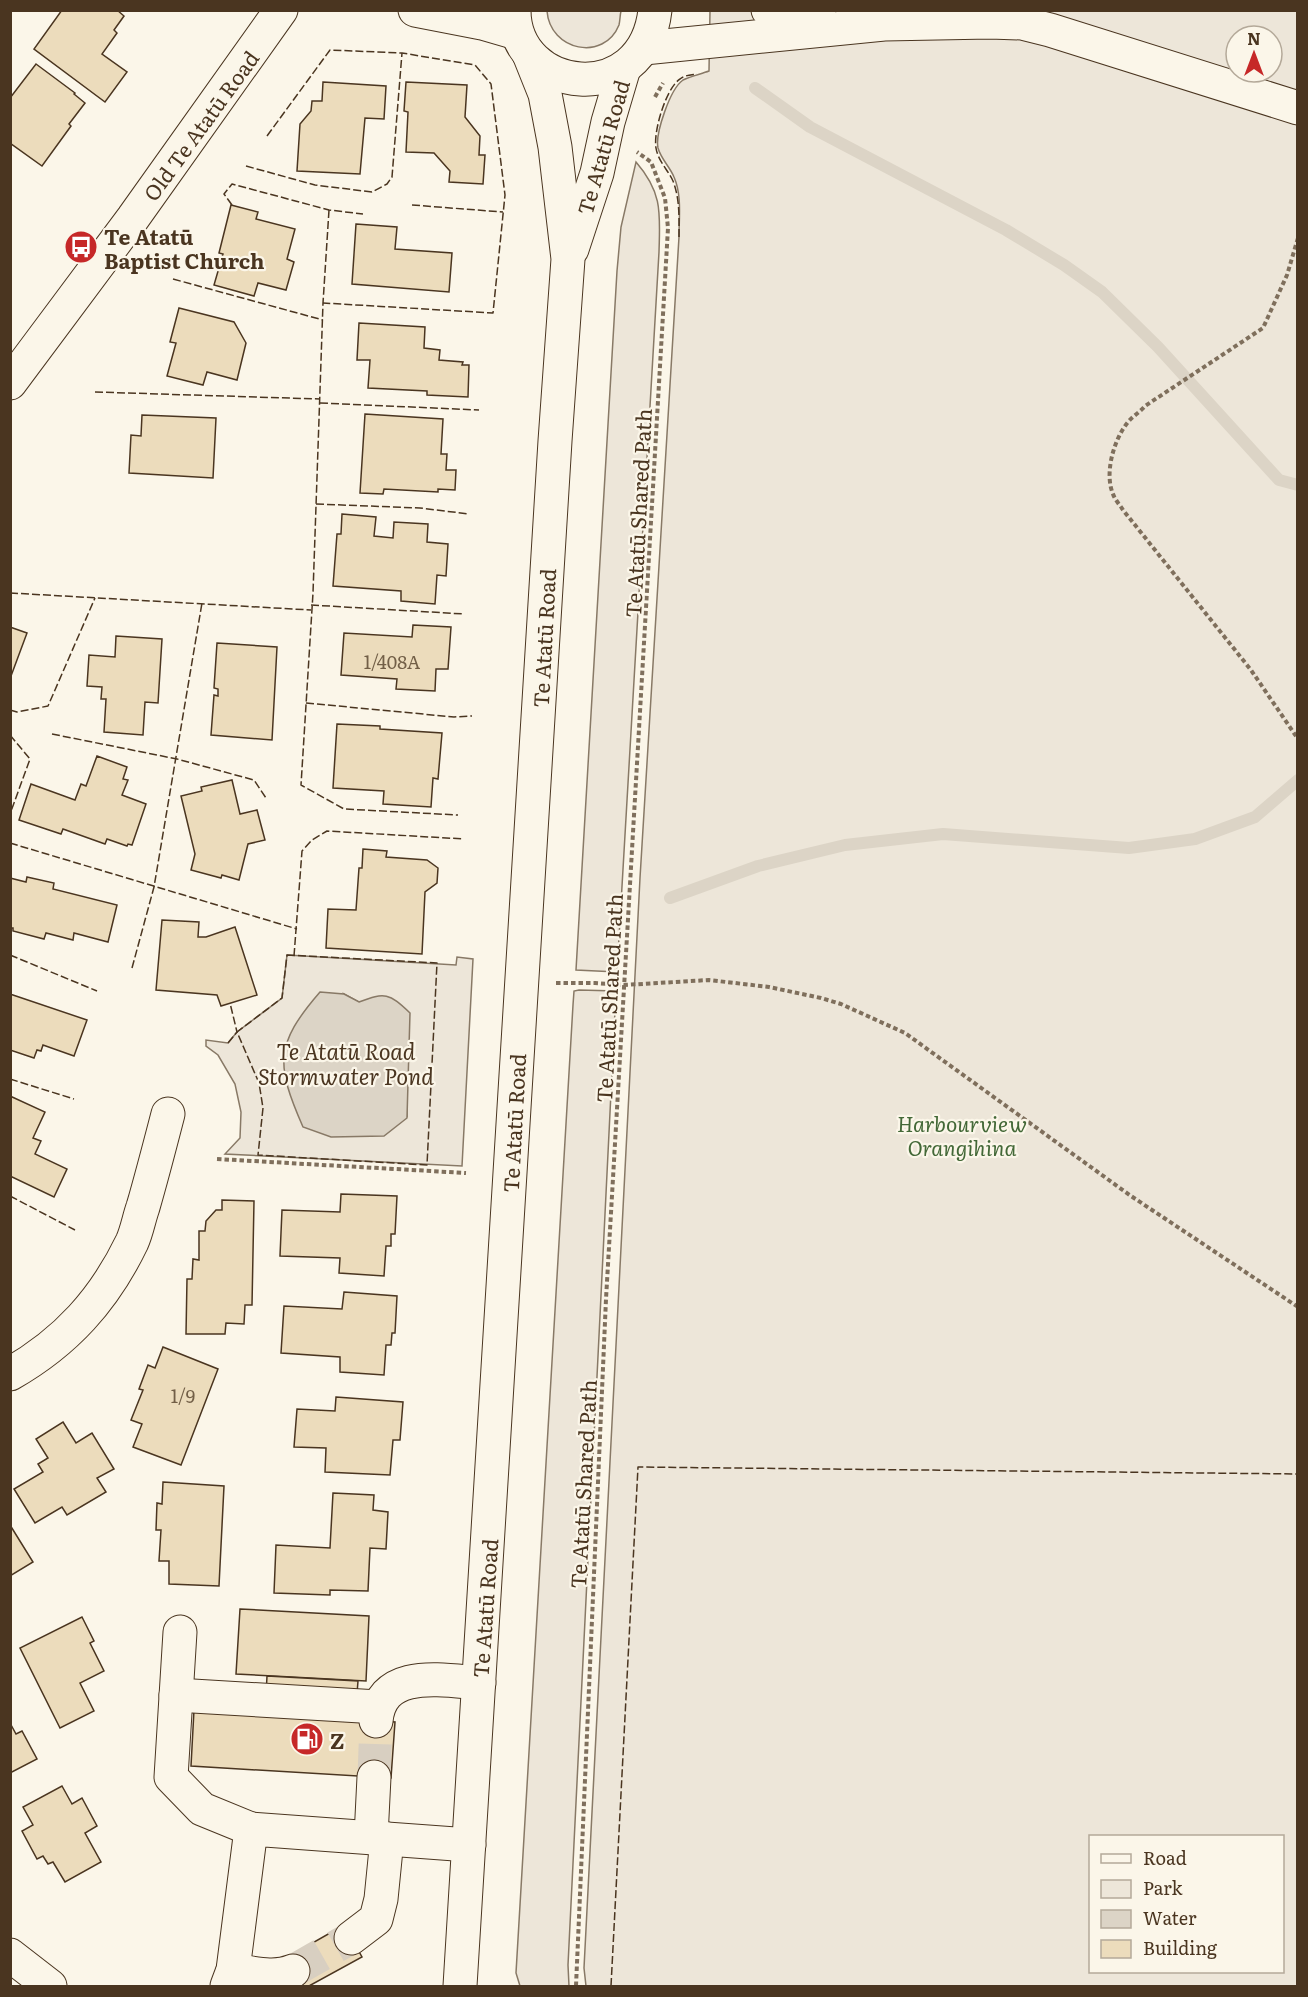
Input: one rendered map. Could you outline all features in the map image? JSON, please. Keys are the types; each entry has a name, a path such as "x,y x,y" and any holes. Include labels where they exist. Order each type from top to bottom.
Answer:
{"main road":[{"name":"Old Te Atatū Road","path":"10,383 134,218 282,10"},
{"path":"416,10 482,22 520,32 545,68 563,77 584,80 604,77 634,58 884,24"},
{"name":"Te Atatū Road","path":"568,259 597,173 608,122 634,58 653,28 655,10"},
{"path":"768,10 884,24 1022,23 1298,108"},
{"name":"Te Atatū Road","path":"460,1986 568,259 555,147 545,94 520,32"},
{"path":"10,1374 41,1355 89,1312 111,1279 132,1240 168,1114"},
{"path":"180,1632 171,1777 202,1809 251,1829 469,1845"},
{"path":"176,1695 377,1714 388,1691 397,1686 423,1680 479,1683"},
{"path":"351,1938 376,1918 381,1899 374,1777"},
{"path":"251,1829 230,1978 282,1975 294,1971"},
{"path":"10,1955 50,1986"}],"path":[{"path":"655,98 666,77"},
{"name":"Te Atatū Shared Path","path":"576,1986 606,1299 668,228 665,198 651,162 635,151"},
{"path":"1298,238 1287,275 1263,328 1145,406 1128,422 1117,440 1110,484 1113,495 1251,670 1298,739"},
{"path":"522,984 624,985 709,980 769,987 821,998 869,1015 905,1033 1131,1196 1298,1307"},
{"path":"217,1159 466,1173"}],"green space":[{"path":"547,10 621,11 619,25 612,37 602,44 578,47 567,43 557,35 550,25"},
{"name":"Harbourview Orangihina","path":"710,11 1297,11 1297,1986 586,1986 584,1968 640,878 679,237 680,206 677,184 659,152 658,141 673,92 683,80 709,71"},
{"path":"636,162 645,173 655,194 659,215 659,238 617,972 576,970 617,271 621,227"},
{"path":"287,955 456,965 457,957 473,959 462,1166 225,1154 240,1138 241,1112 235,1084 218,1055 206,1046 206,1040 228,1043 237,1032 282,998","holes":["344,994 359,1002 407,1088 407,1117"]},
{"path":"574,991 616,991 568,1965 569,1986 520,1986 516,1973 573,1005"}],"water":[{"name":"Te Atatū Road Stormwater Pond","path":"320,992 344,994 359,1002 386,996 397,1001 410,1013 407,1118 384,1136 331,1137 303,1127 288,1087 284,1071 284,1056 294,1027"}],"building":[{"path":"62,10 117,10 124,16 114,30 117,33 102,54 127,72 105,102 34,49"},
{"path":"36,64 85,103 42,166 10,143 10,98"},
{"path":"323,82 386,86 384,119 365,118 360,174 297,171 300,124 311,111 312,101 322,101"},
{"path":"406,82 467,85 465,117 480,136 479,155 485,155 483,184 449,182 450,171 434,153 406,152 408,112 404,111"},
{"path":"231,205 258,212 256,219 295,229 287,259 294,262 286,290 258,283 254,296 214,285 223,254 219,253"},
{"path":"356,224 397,227 395,249 452,253 449,292 352,284"},
{"path":"179,308 234,322 246,343 237,380 207,372 203,385 167,376 176,343 170,342"},
{"path":"359,323 425,327 424,348 440,350 439,360 463,362 462,365 469,365 468,397 427,395 427,391 368,388 370,360 357,360"},
{"path":"365,414 443,419 441,454 447,454 446,470 456,470 455,490 438,489 438,492 384,489 383,494 360,493"},
{"path":"142,415 216,418 213,478 129,473 131,435 141,436"},
{"path":"342,514 376,517 374,536 393,538 394,522 428,524 427,542 448,544 446,576 437,575 435,604 401,601 401,591 333,586 337,534 341,534"},
{"path":"413,625 451,627 448,669 436,669 435,691 396,689 397,679 341,675 344,633 412,637"},
{"path":"10,627 27,633 11,676 10,676"},
{"path":"116,636 162,639 158,703 145,702 143,735 104,732 106,699 101,699 102,687 87,686 89,655 115,657"},
{"path":"217,643 277,647 272,740 211,735 214,695 218,696 218,689 214,688"},
{"path":"337,724 442,733 438,779 433,778 431,807 383,804 384,791 333,788"},
{"path":"97,756 127,767 123,779 128,780 122,795 146,804 132,845 127,846 107,839 105,844 63,829 61,834 19,820 31,784 75,800 81,784 86,786"},
{"path":"232,780 240,814 257,810 265,840 248,844 239,880 191,870 195,854 181,796 202,791 201,787"},
{"path":"363,849 387,851 386,857 427,860 438,868 437,883 425,892 422,954 326,948 328,909 356,910 359,868 362,868"},
{"path":"27,877 54,883 53,889 117,905 108,942 74,933 73,940 46,933 44,939 13,931 13,928 10,928 10,878 26,882"},
{"path":"162,920 199,922 198,937 206,937 235,927 257,995 221,1006 217,995 156,990"},
{"path":"10,994 87,1020 74,1056 43,1045 41,1051 37,1050 34,1058 10,1050"},
{"path":"10,1096 45,1112 33,1138 41,1141 35,1154 67,1169 54,1197 10,1176"},
{"path":"341,1194 397,1196 395,1234 391,1234 391,1246 386,1246 384,1276 339,1273 340,1258 280,1256 282,1210 340,1212"},
{"path":"222,1200 254,1201 252,1305 245,1305 244,1324 226,1323 225,1334 186,1334 187,1279 192,1279 193,1259 199,1260 199,1231 205,1231 206,1221 216,1210 222,1210"},
{"path":"344,1292 397,1296 395,1333 392,1333 391,1345 386,1345 384,1375 340,1372 340,1357 281,1353 284,1306 342,1309"},
{"path":"163,1347 218,1369 181,1465 133,1447 142,1424 131,1420 143,1390 139,1389 148,1365 155,1368"},
{"path":"336,1397 403,1402 400,1440 393,1440 390,1475 325,1472 326,1448 294,1447 297,1409 335,1411"},
{"path":"63,1422 76,1443 92,1433 114,1469 97,1478 106,1492 67,1515 62,1507 35,1523 14,1489 43,1472 38,1464 48,1458 36,1439"},
{"path":"163,1482 224,1486 219,1586 169,1584 169,1561 159,1561 161,1530 156,1530 157,1503 162,1504"},
{"path":"333,1493 374,1495 373,1510 388,1512 386,1549 370,1548 368,1591 330,1590 330,1595 274,1593 276,1545 330,1548"},
{"path":"10,1525 33,1562 10,1576"},
{"path":"240,1609 369,1616 366,1681 236,1674"},
{"path":"82,1617 94,1641 90,1643 104,1671 80,1683 94,1711 60,1728 20,1648"},
{"path":"267,1676 358,1681 355,1719 395,1722 391,1778 191,1766 194,1710 265,1714"},
{"path":"10,1723 16,1734 22,1731 37,1759 10,1773"},
{"path":"62,1786 72,1804 82,1798 97,1826 85,1833 101,1862 65,1882 53,1862 48,1864 43,1856 37,1859 22,1831 33,1825 23,1807"},
{"path":"344,1925 362,1957 309,1986 303,1986 286,1958"}],"waterway":[{"path":"755,88 810,127 1006,230 1064,265 1102,292 1158,347 1279,480 1298,485"},
{"path":"670,898 758,866 845,845 943,834 1129,848 1195,839 1255,817 1298,780"}],"tunnel":[{"path":"374,1777 376,1721"},
{"path":"293,1971 351,1938"}],"fence":[{"path":"267,136 330,50 402,53 475,65 491,84 505,195 493,313 323,303"},
{"path":"246,166 315,185 372,192 387,184 392,177 402,53"},
{"path":"679,237 677,195 673,181 657,153 656,141 662,111 670,91 680,79 697,74"},
{"path":"232,205 224,194 232,184 329,210 363,214"},
{"path":"412,205 503,212"},
{"path":"329,210 323,303 313,593 301,785 344,809 458,815"},
{"path":"173,279 323,320"},
{"path":"95,392 320,399"},
{"path":"320,403 479,410"},
{"path":"316,504 420,508 469,514"},
{"path":"10,593 311,610"},
{"path":"10,710 17,712 48,706 95,598"},
{"path":"132,968 154,887 202,603"},
{"path":"311,605 464,614"},
{"path":"306,703 454,717 472,716"},
{"path":"52,734 177,759 254,780 266,798"},
{"path":"10,735 30,759 10,814"},
{"path":"294,956 302,851 312,840 327,831 464,839"},
{"path":"10,843 297,929"},
{"path":"10,955 97,991"},
{"path":"287,955 437,963 427,1165 258,1155 263,1108 259,1083 237,1032 282,998 287,955"},
{"path":"228,1043 237,1032 230,1003"},
{"path":"10,1079 74,1099"},
{"path":"10,1196 75,1230"},
{"path":"611,1986 638,1467 1298,1474"}],"place":[{"name":"Te Atatū Baptist Church","path":"81,247"},
{"name":"Z","path":"307,1739"}]}
